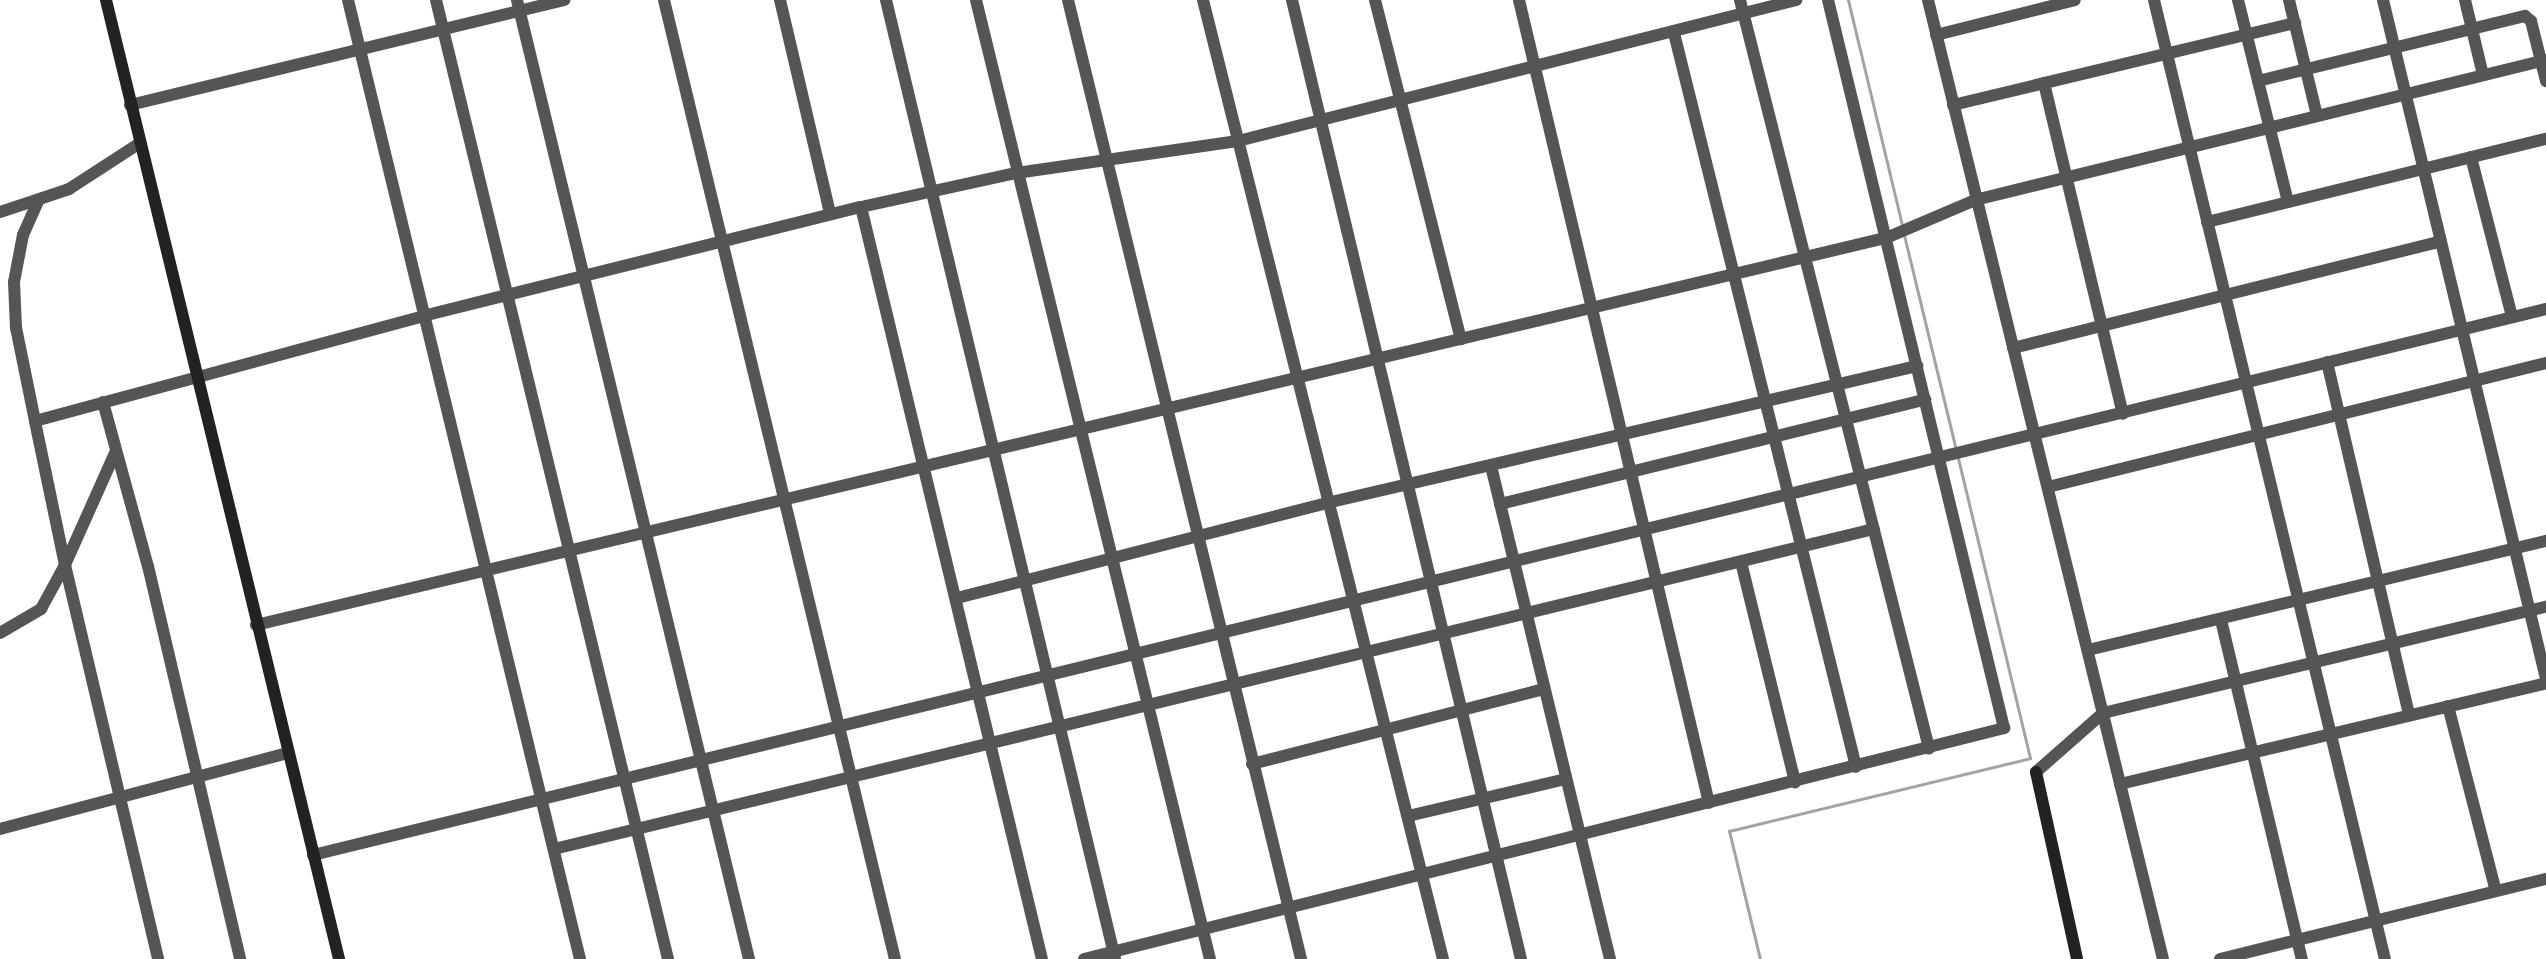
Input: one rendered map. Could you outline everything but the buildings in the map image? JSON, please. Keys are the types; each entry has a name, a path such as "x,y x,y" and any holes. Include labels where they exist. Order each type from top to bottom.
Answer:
{"street":[{"path":"106,0 194,376 339,959"},
{"path":"348,0 580,959"},
{"path":"436,0 668,959"},
{"path":"130,105 443,27 519,5 565,0"},
{"path":"664,0 895,959"},
{"path":"780,0 830,214"},
{"path":"886,0 929,192 1115,955"},
{"path":"976,0 1016,172 1082,428 1210,959"},
{"path":"1068,0 1220,635 1301,959"},
{"path":"1203,0 1301,378 1443,959"},
{"path":"1292,0 1521,959"},
{"path":"1375,0 1461,339"},
{"path":"1519,0 1710,803"},
{"path":"1740,0 1929,748"},
{"path":"35,421 194,376 423,316 830,214 1016,172 1238,141 1674,33 1796,0"},
{"path":"1084,959 1115,955 1203,929 2000,731 2004,721 1828,0"},
{"path":"1928,0 1975,200 2048,487 2163,959"},
{"path":"1936,35 2075,0"},
{"path":"2154,0 2244,383 2385,959"},
{"path":"2238,0 2288,202"},
{"path":"2289,0 2317,116"},
{"path":"2120,784 2546,681 2383,0"},
{"path":"2465,0 2483,75"},
{"path":"519,5 748,959"},
{"path":"2258,81 2395,46 2529,17 2544,61 2546,81"},
{"path":"1953,105 2295,23"},
{"path":"1674,33 1856,767"},
{"path":"256,625 488,572 783,499 1301,378 1886,237 1975,200 2544,61"},
{"path":"2044,83 2123,414"},
{"path":"2207,222 2546,139"},
{"path":"0,212 69,189 140,143"},
{"path":"2471,157 2512,317"},
{"path":"38,201 23,235 14,282 16,328 117,799 158,959"},
{"path":"861,207 992,741 1042,959"},
{"path":"2013,348 2224,298 2441,241"},
{"path":"313,855 980,696 1645,529 1939,461 2546,309"},
{"path":"2327,362 2409,715"},
{"path":"2048,487 2546,363"},
{"path":"957,598 1331,502 1766,404 1917,366"},
{"path":"1500,504 1925,400"},
{"path":"103,402 148,566 240,959"},
{"path":"0,633 41,609 65,565 116,453"},
{"path":"1491,466 1610,959"},
{"path":"554,849 1443,631 1527,613 1874,529"},
{"path":"2088,650 2221,620 2378,579 2546,541"},
{"path":"1741,561 1795,782"},
{"path":"2077,959 2036,772 2103,713 2546,607"},
{"path":"2221,620 2302,959"},
{"path":"1252,764 1544,689"},
{"path":"2448,706 2496,891"},
{"path":"0,829 287,753"},
{"path":"1408,816 1566,779"},
{"path":"2220,959 2546,879"}],"waterway":[{"path":"1848,0 1903,229"},
{"path":"1904,235 1956,450"},
{"path":"1760,959 1729,831 2030,758 1958,457"}]}
